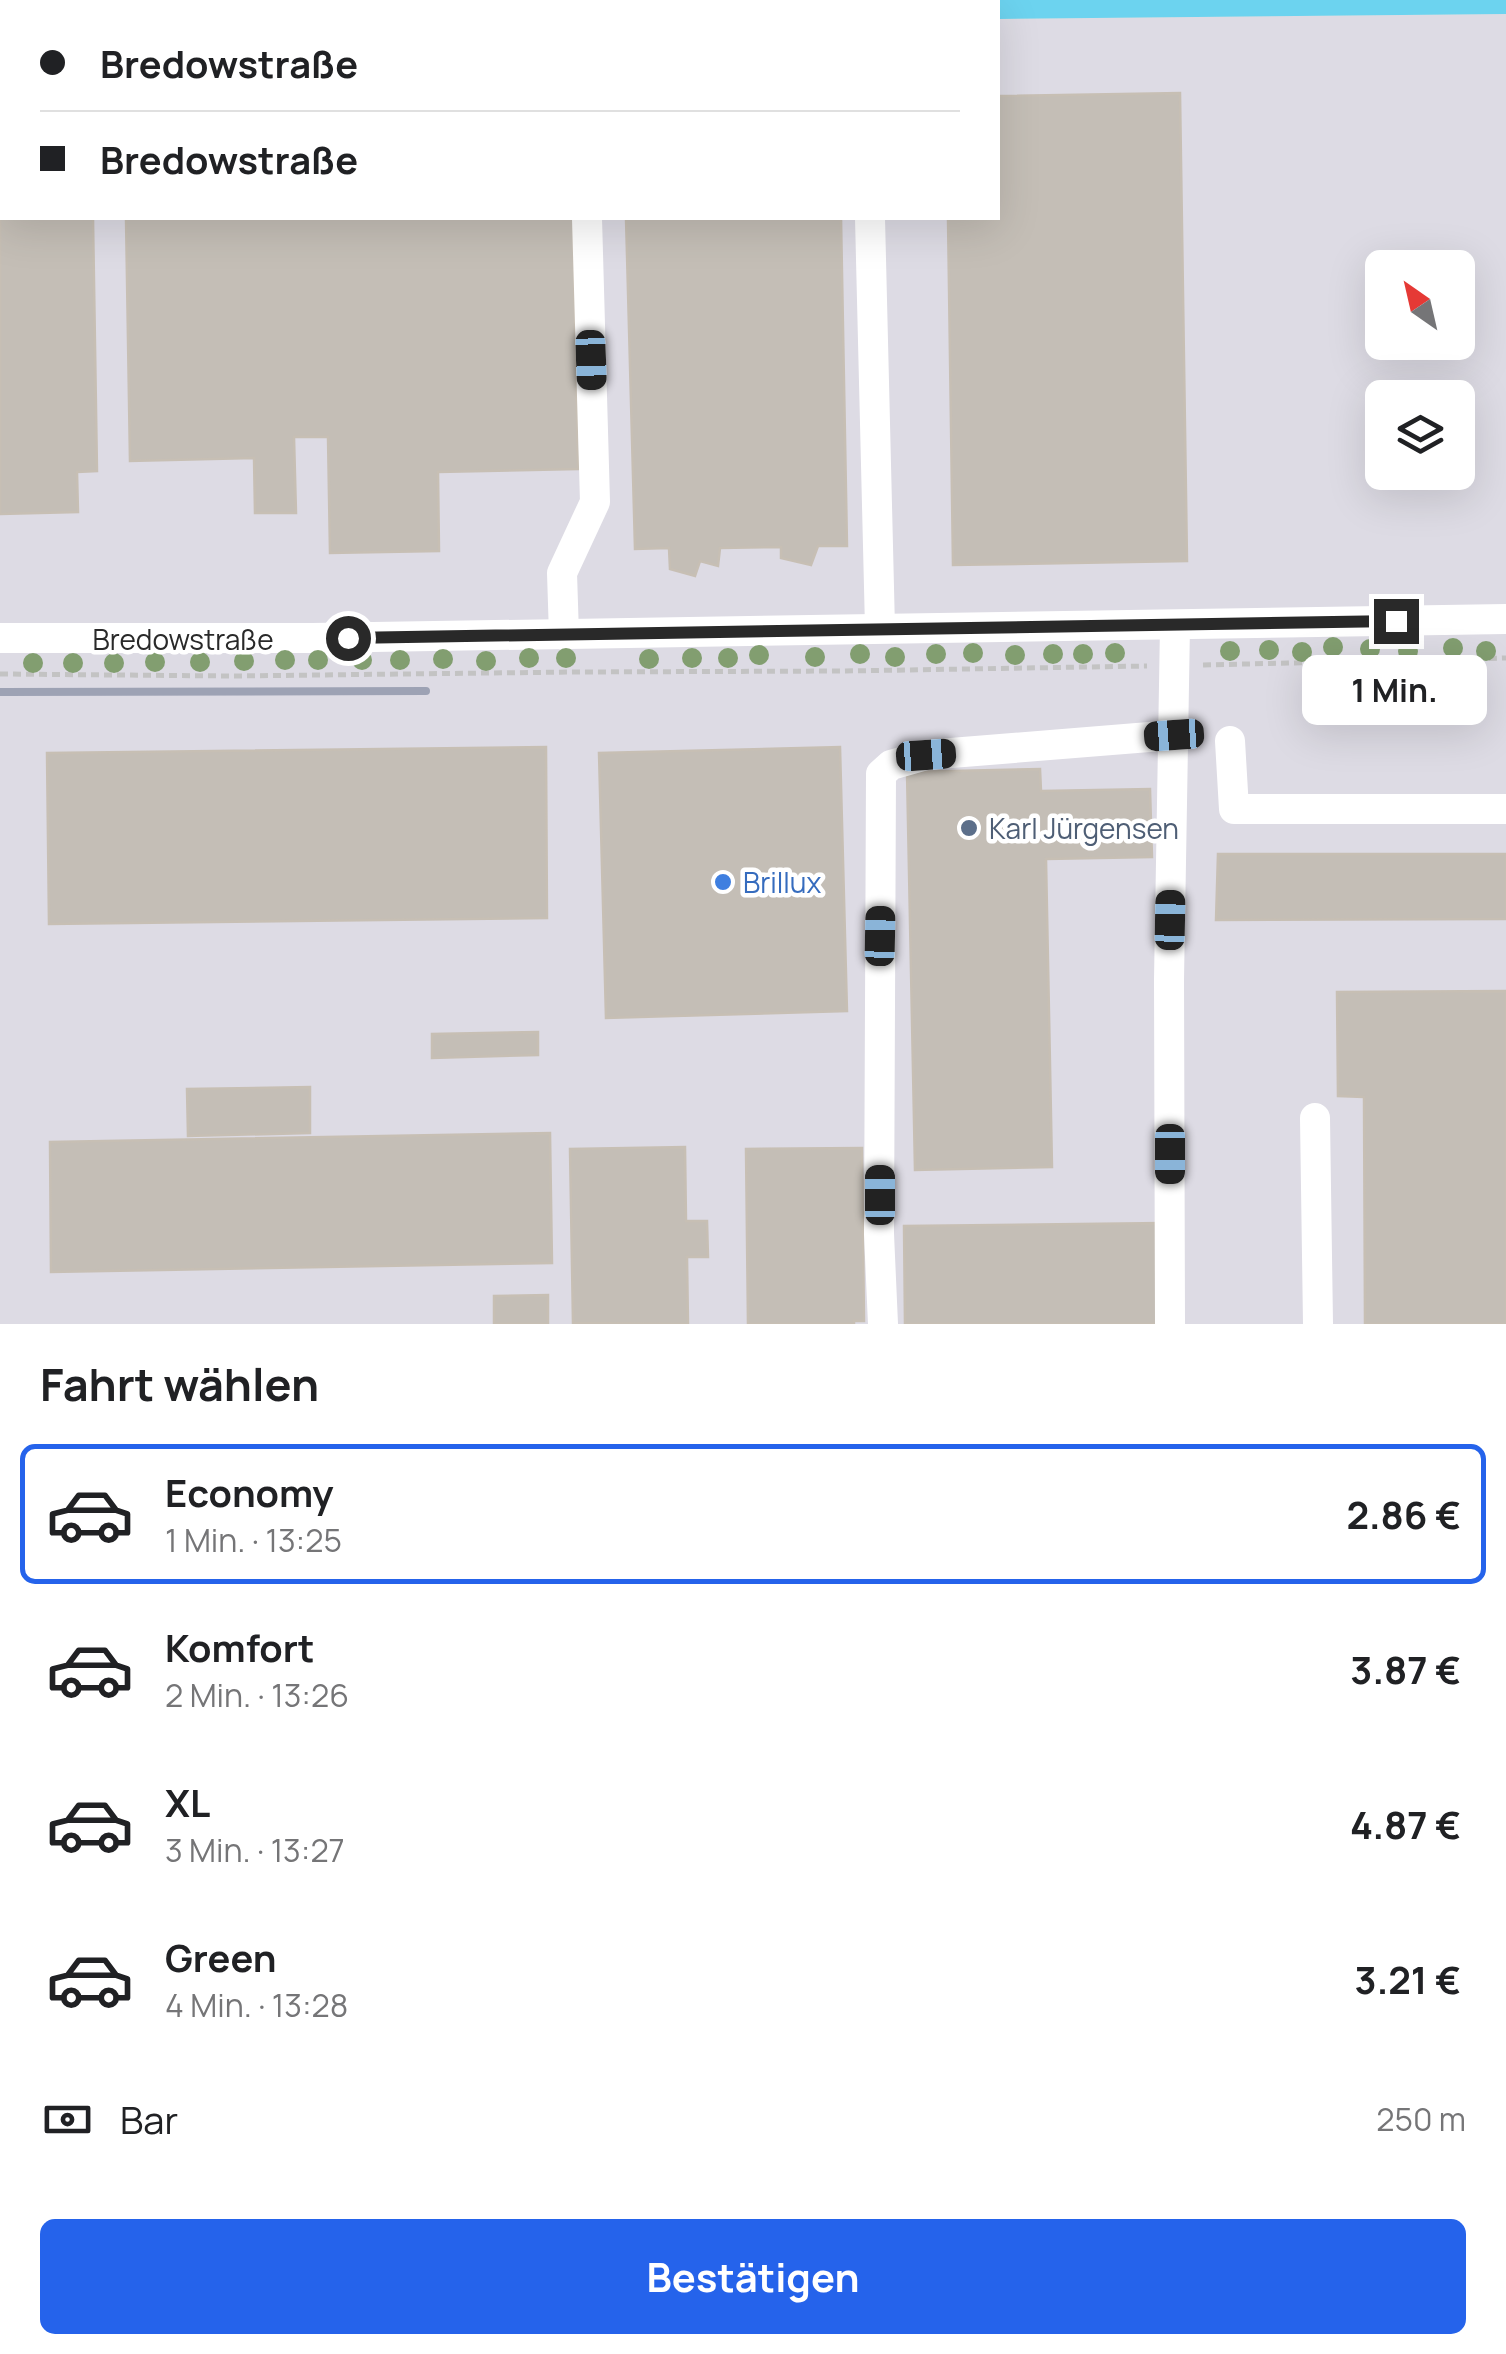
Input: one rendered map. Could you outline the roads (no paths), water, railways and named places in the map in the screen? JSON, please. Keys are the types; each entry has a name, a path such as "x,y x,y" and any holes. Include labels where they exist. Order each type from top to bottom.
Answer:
{"street":[{"path":"564,635 562,573 595,502 587,220"},
{"path":"870,220 880,628"},
{"name":"Bredowstraße","path":"0,638 564,635 1506,619"},
{"path":"1170,1324 1169,980 1175,626"},
{"path":"882,1324 879,1234 882,774 892,765 926,755 1174,735"},
{"path":"1230,741 1234,810 1506,809"},
{"path":"1315,1118 1318,1324"}],"water":[{"path":"1000,0 1506,0 1506,14 1000,19"}],"railway":[{"path":"0,692 426,691"}],"place":[{"name":"Karl Jürgensen","path":"969,828"},
{"name":"Brillux","path":"723,882"}]}
